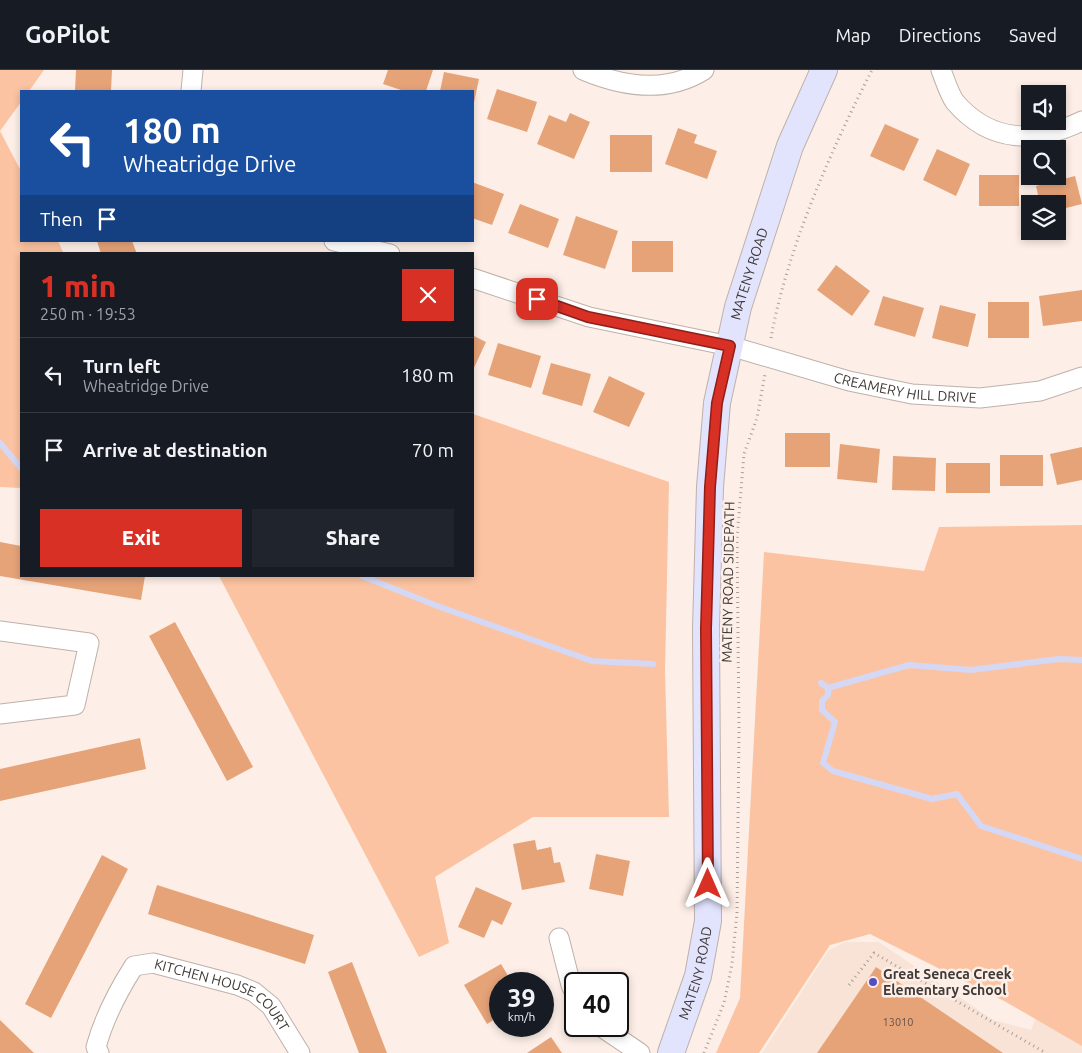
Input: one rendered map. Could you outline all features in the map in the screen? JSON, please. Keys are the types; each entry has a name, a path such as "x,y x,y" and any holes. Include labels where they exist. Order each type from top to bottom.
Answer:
{"street":[{"path":"191,90 193,70"},
{"path":"583,70 608,80 639,86 668,83 704,70"},
{"name":"MATENY ROAD","path":"671,1053 698,976 708,921 706,629 710,487 717,403 738,306 790,146 824,70"},
{"path":"941,70 954,100 973,119 988,129 1013,136 1036,137 1060,132 1082,121"},
{"path":"338,242 381,252"},
{"name":"CREAMERY HILL DRIVE","path":"474,279 588,317 730,346 848,381 912,394 980,398 1040,391 1082,376"},
{"path":"0,631 89,643 75,705 0,714"},
{"path":"559,938 567,972"},
{"name":"KITCHEN HOUSE COURT","path":"99,1053 96,1047 101,1029 123,984 134,966 153,963 236,984 254,992 271,1006 300,1053"},
{"path":"616,1037 640,1053"}],"path":[{"name":"MATENY ROAD SIDEPATH","path":"704,1053 724,1003 732,964 737,913 739,853 737,538 744,454 757,418 774,323 810,208 839,134 872,70"},
{"path":"848,985 874,953 1044,1052"}],"shaded area":[{"path":"0,70 44,70 30,90 20,90 20,103 0,131"},
{"path":"0,131 20,169 20,242 58,242 63,252 20,252 20,488 0,487"},
{"path":"474,414 669,482 665,671 669,817 533,817 435,877 449,943 419,957 220,577 474,577"},
{"path":"1082,525 1082,1046 1006,1002 870,934 830,945 759,1053 716,1053 740,998 764,552 924,571 939,527"},
{"name":"Great Seneca Creek Elementary School","path":"845,942 879,942 993,1020 1031,1030 1038,1012 1082,1042 1082,1053 762,1053 828,951"}],"building":[{"path":"76,70 112,70 111,90 75,90"},
{"path":"388,70 433,70 426,90 401,90 383,84"},
{"path":"444,72 479,79 474,102 474,90 440,90"},
{"path":"497,89 537,102 527,132 487,119"},
{"path":"570,113 590,122 574,159 537,144 549,115 566,122"},
{"path":"885,124 919,139 904,171 870,156"},
{"path":"678,128 697,135 694,143 717,151 707,179 665,164"},
{"path":"610,135 652,135 652,172 610,172"},
{"path":"937,149 970,164 956,196 923,180"},
{"path":"979,175 1019,175 1019,206 979,206"},
{"path":"1075,176 1082,204 1066,208 1066,195 1038,195 1036,186 1066,185 1066,178"},
{"path":"474,183 504,194 492,225 474,219"},
{"path":"520,204 559,219 548,248 508,233"},
{"path":"576,216 618,231 605,269 563,255"},
{"path":"632,241 673,241 673,272 632,272"},
{"path":"97,242 132,242 136,252 100,252"},
{"path":"836,265 870,291 852,316 817,290"},
{"path":"1082,290 1082,321 1043,326 1039,296"},
{"path":"883,296 924,308 915,337 874,325"},
{"path":"988,302 1029,302 1029,338 988,338"},
{"path":"940,305 976,314 968,347 932,338"},
{"path":"474,336 486,342 474,368"},
{"path":"498,343 541,356 531,388 488,375"},
{"path":"551,363 591,374 582,406 542,394"},
{"path":"609,376 645,393 629,427 593,412"},
{"path":"785,433 830,433 830,467 785,467"},
{"path":"840,444 880,449 877,483 837,479"},
{"path":"1082,447 1082,480 1057,485 1050,454"},
{"path":"1000,455 1043,455 1043,486 1000,486"},
{"path":"893,456 936,458 935,491 892,490"},
{"path":"946,463 990,463 990,493 946,493"},
{"path":"0,542 20,546 20,577 145,577 141,600 0,576"},
{"path":"175,622 253,767 227,781 149,636"},
{"path":"140,738 146,769 0,801 0,769"},
{"path":"535,840 537,850 551,847 554,863 560,862 565,882 522,890 513,844"},
{"path":"596,854 630,861 623,896 589,889"},
{"path":"102,855 128,869 51,1018 25,1004"},
{"path":"157,885 314,935 305,964 148,914"},
{"path":"476,887 512,903 502,925 492,920 484,938 458,927"},
{"path":"352,962 387,1053 359,1053 328,972"},
{"path":"501,964 506,972 489,972 489,1023 487,1024 464,985"},
{"path":"876,967 1003,1053 817,1053"},
{"path":"0,1020 34,1053 0,1053"},
{"path":"551,1037 562,1053 527,1053"}],"waterway":[{"path":"0,443 20,467"},
{"path":"365,577 440,607 592,661 653,664"},
{"path":"821,683 828,688 909,665 971,670 1059,659 1082,660"},
{"path":"828,688 828,695 822,701 822,710 835,722 823,763 833,771 932,799 957,794 981,826 1082,859"}],"place":[{"name":"Great Seneca Creek Elementary School","path":"873,982"}],"route":[{"path":"537,299 588,317 730,346 717,403 710,487 706,629 708,884"}]}
